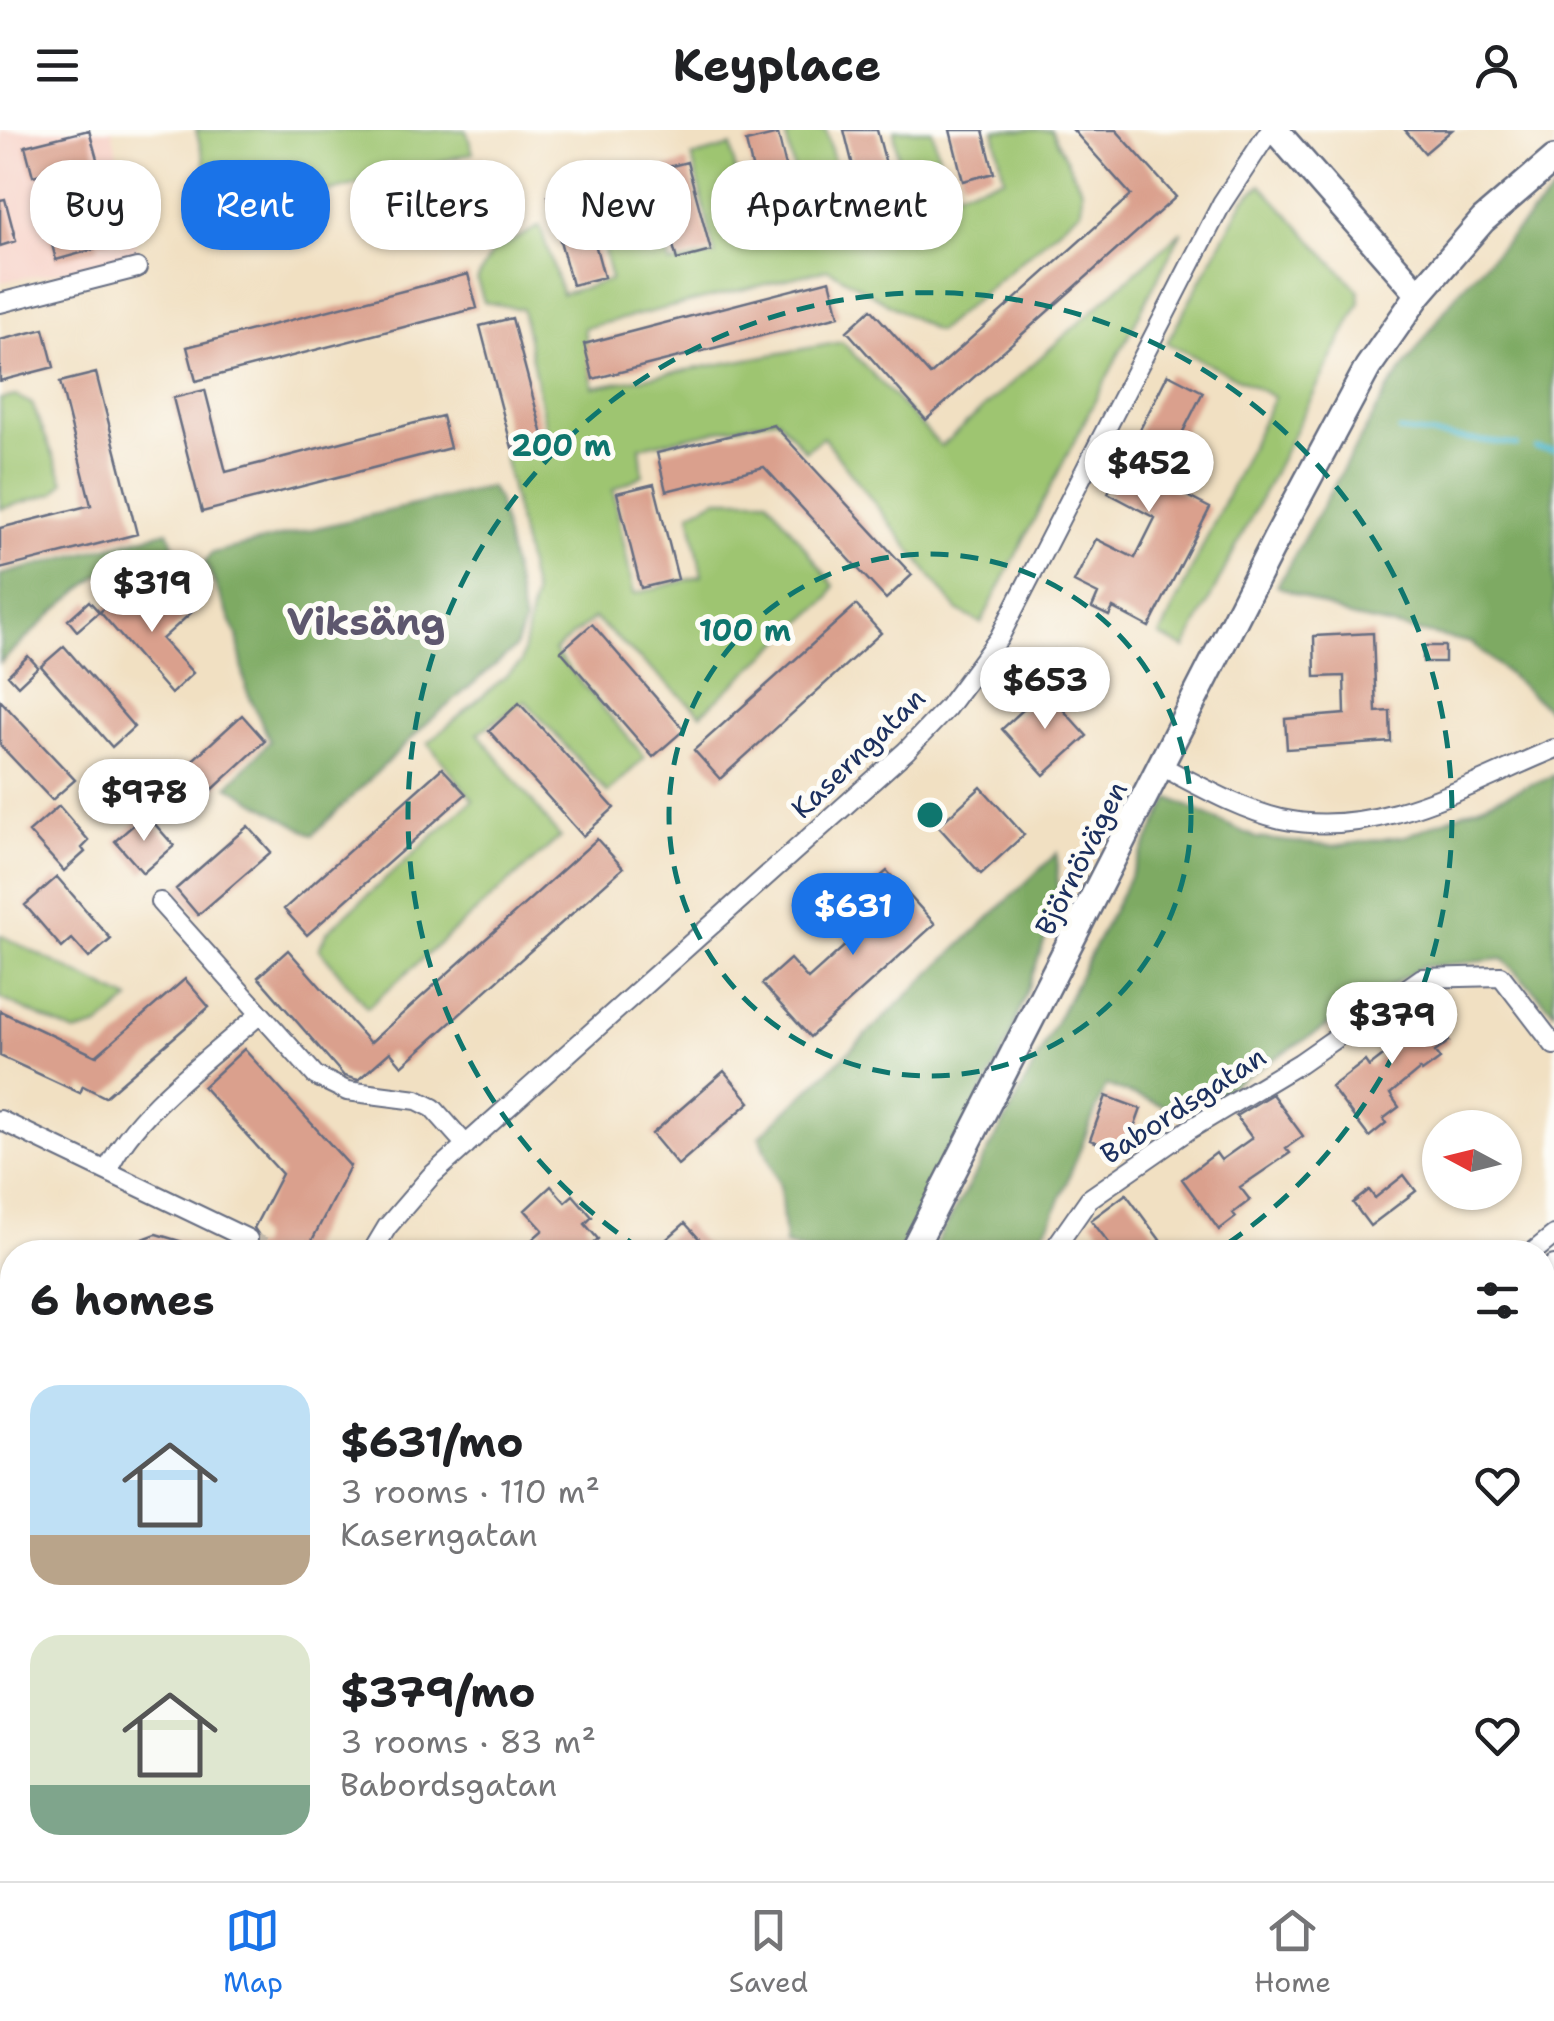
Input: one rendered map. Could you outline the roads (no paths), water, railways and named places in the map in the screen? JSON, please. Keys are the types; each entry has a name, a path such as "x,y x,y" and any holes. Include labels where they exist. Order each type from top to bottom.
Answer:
{"main road":[{"path":"1273,130 1420,294"},
{"name":"Björnövägen","path":"918,1240 1368,367 1420,294 1483,220 1554,158"}],"street":[{"name":"Kaserngatan","path":"379,1240 432,1176 906,751 972,676 1018,605 1222,203 1273,130"},
{"path":"0,303 137,268"},
{"path":"1161,766 1231,802 1260,812 1306,823 1332,824 1408,810 1554,749"},
{"path":"160,902 316,1076 332,1086 366,1095 417,1100 433,1108 466,1145"},
{"name":"Babordsgatan","path":"1060,1240 1089,1199 1190,1129 1300,1063 1422,978 1501,976 1554,1045"},
{"path":"106,1171 134,1126 260,1014"},
{"path":"0,1120 248,1238"}],"waterway":[{"path":"1399,431 1517,445"},
{"path":"1536,448 1554,450"}],"district":[{"name":"Viksäng","path":"366,622"}]}
